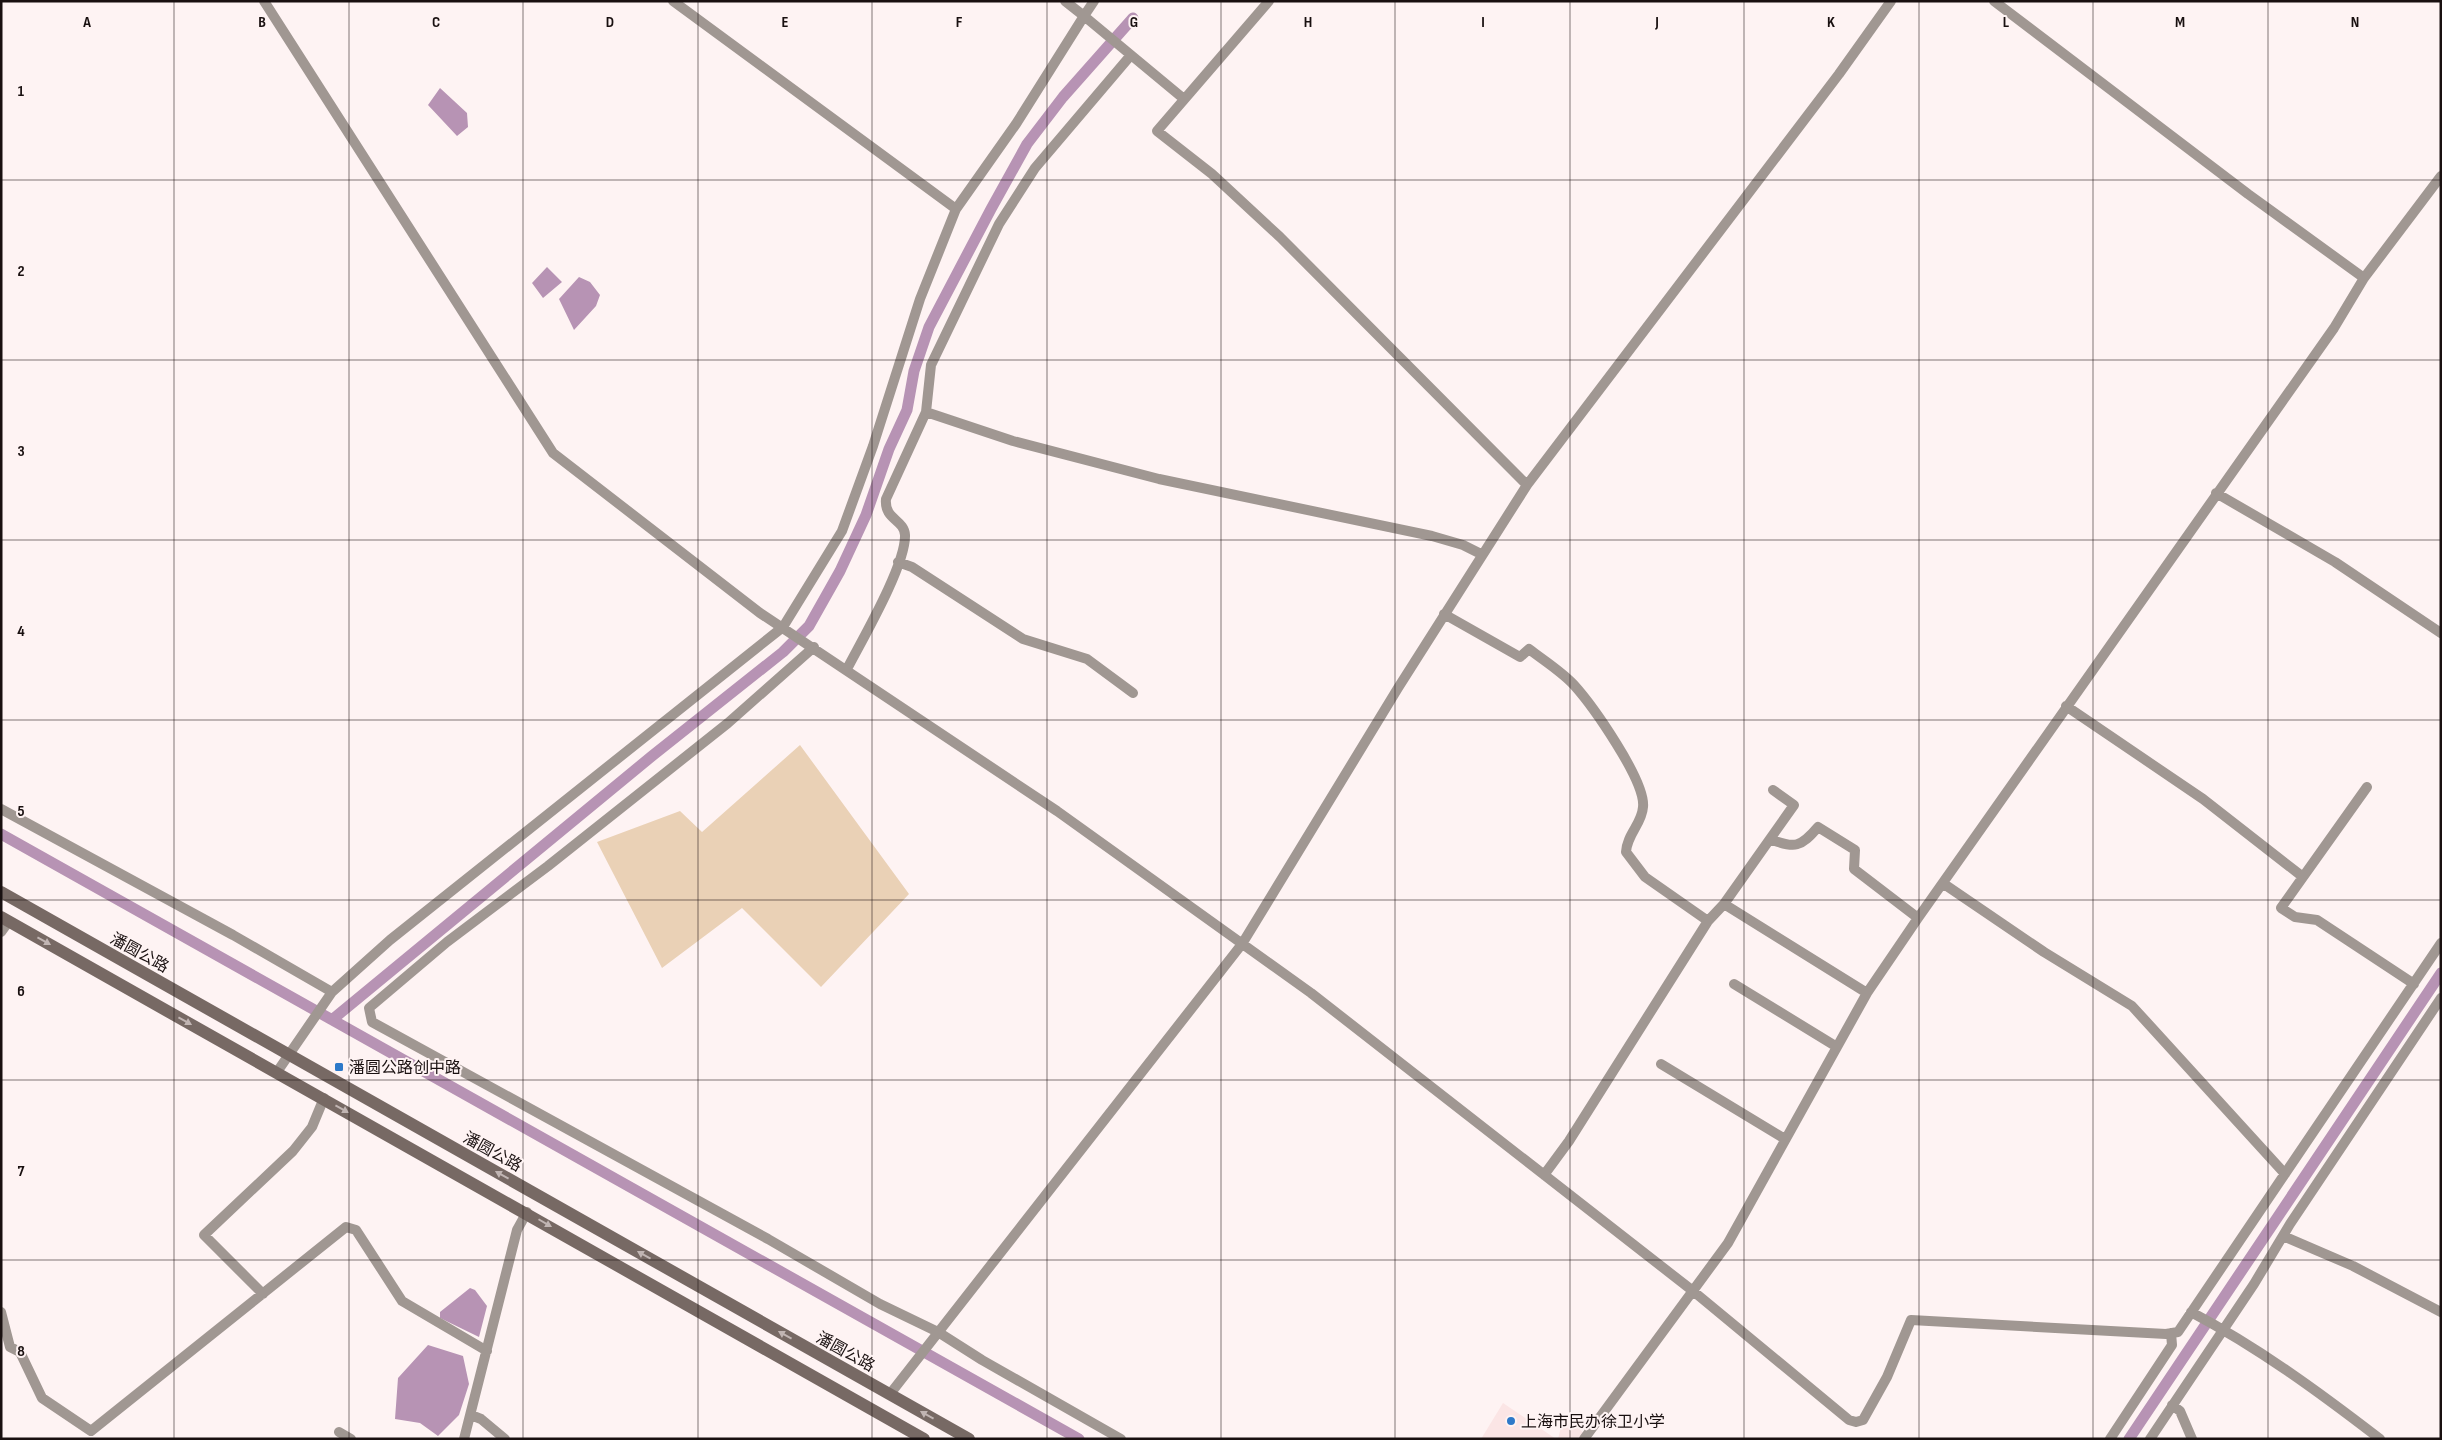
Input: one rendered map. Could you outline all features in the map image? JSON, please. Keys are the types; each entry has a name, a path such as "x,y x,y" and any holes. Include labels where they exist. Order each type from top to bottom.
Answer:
{"main road":[{"name":"潘圆公路","path":"1,892 969,1439"},
{"path":"5,919 527,1212 924,1439"}],"street":[{"path":"264,1 553,452 760,613 813,646 1057,811 1311,993 1693,1291 1849,1420 1856,1422 1863,1420 1887,1377 1910,1320 2178,1332 2194,1313 2441,943"},
{"path":"673,1 956,209"},
{"path":"1065,1 1184,99"},
{"path":"278,1072 288,1054 332,992 390,940 785,628 842,531 873,446 920,299 956,209 1016,124 1094,1"},
{"path":"1269,1 1157,131 1212,174 1280,237 1526,485"},
{"path":"890,1394 1242,944 1481,554 1526,485 1839,74 1891,1"},
{"path":"1994,1 2248,194 2364,278"},
{"path":"847,669 884,598 898,562 905,533 902,526 889,515 886,499 926,412 931,365 999,224 1035,168 1131,55"},
{"path":"1584,1439 1728,1244 1868,993 1918,918 1944,884 2216,492 2334,328 2364,278 2441,176"},
{"path":"926,412 1013,441 1150,477 1432,536 1481,554"},
{"path":"2216,492 2335,562 2441,633"},
{"path":"898,562 912,567 1023,639 1087,659 1134,693"},
{"path":"1444,614 1520,657 1529,649 1573,684 1615,741 1642,793 1644,806 1640,820 1627,840 1626,852 1645,877 1708,921"},
{"path":"813,646 728,723 548,866 446,942 369,1008 372,1022 760,1235 1121,1439"},
{"path":"2066,706 2203,799 2303,877"},
{"path":"2367,787 2281,908 2295,917 2317,920 2414,984"},
{"path":"1544,1175 1569,1141 1708,921 1724,904 1794,805 1773,790"},
{"path":"1,809 233,935 332,992"},
{"path":"1770,839 1794,846 1804,843 1818,827 1855,850 1854,869 1918,918"},
{"path":"1944,884 2044,952 2132,1006 2285,1174"},
{"path":"1724,904 1868,993"},
{"path":"1,932 5,919"},
{"path":"1734,984 1837,1047"},
{"path":"2150,1439 2221,1328 2441,998"},
{"path":"1661,1064 1785,1139"},
{"path":"262,1294 204,1235 293,1151 312,1127 324,1098"},
{"path":"464,1439 517,1230 527,1212"},
{"path":"1,1312 10,1347 20,1352 42,1398 91,1431 346,1227 356,1230 402,1301 486,1351"},
{"path":"2283,1236 2353,1266 2441,1312"},
{"path":"2194,1313 2299,1377 2380,1439"},
{"path":"2110,1439 2172,1345 2171,1333"},
{"path":"2172,1405 2180,1411 2192,1439"},
{"path":"471,1415 481,1419 505,1439"},
{"path":"339,1432 350,1439"}],"shaded area":[{"path":"440,88 467,113 468,127 457,136 428,105"},
{"path":"547,267 562,282 543,298 532,283"},
{"path":"579,277 590,282 600,295 596,306 574,330 559,299"},
{"path":"800,745 909,894 821,987 742,908 662,968 597,842 680,811 702,832"},
{"path":"470,1288 475,1290 487,1306 479,1337 440,1318 440,1312"},
{"path":"428,1345 463,1356 469,1384 459,1415 438,1436 420,1423 395,1419 398,1378"},
{"name":"上海市民办徐卫小学","path":"1503,1403 1556,1439 1481,1439"},
{"name":"上海市民办徐卫小学","path":"1573,1422 1589,1439 1558,1439 1561,1427"}],"waterway":[{"path":"333,1019 652,756 783,652 809,626 840,571 866,515 889,449 907,410 914,371 929,327 991,209 1027,144 1063,97 1133,18"},
{"path":"1,834 1079,1439"},
{"path":"2129,1439 2441,973"}],"place":[{"name":"潘圆公路创中路","path":"339,1067"},
{"name":"上海市民办徐卫小学","path":"1511,1421"}]}
